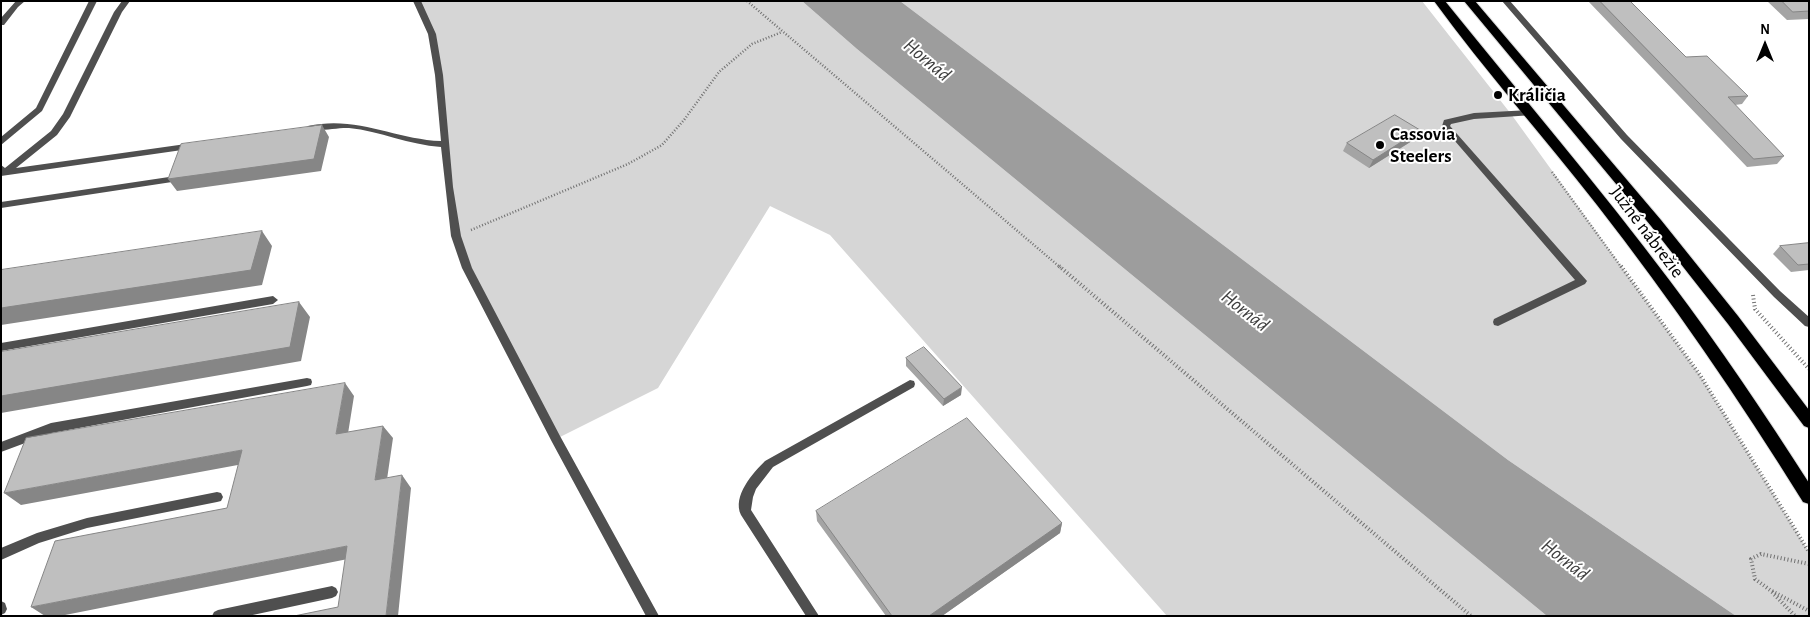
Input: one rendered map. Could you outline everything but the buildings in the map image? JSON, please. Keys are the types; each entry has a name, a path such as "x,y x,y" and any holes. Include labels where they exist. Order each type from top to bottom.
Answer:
{"highway":[{"name":"Južné nábrežie","path":"1439,1 1581,175 1693,323 1755,412 1809,497"},
{"name":"Južné nábrežie","path":"1469,1 1656,223 1733,320 1809,422"}],"street":[{"path":"1,23 15,5 21,1"},
{"path":"1,142 39,109 93,1"},
{"path":"2,172 54,133 67,115 118,12 126,1"},
{"path":"416,1 432,34 439,75 456,236 467,268 556,439 653,616"},
{"path":"1506,1 1624,137 1745,262 1809,323"},
{"path":"1498,322 1582,282 1446,126 1447,122 1474,116 1530,113"},
{"path":"302,130 339,125 355,126 426,144 446,144"},
{"path":"2,172 205,144"},
{"path":"1,205 168,180"},
{"path":"1,347 273,300"},
{"path":"1,447 51,428 307,382"},
{"path":"813,616 745,511 745,499 751,483 769,464 910,384"},
{"path":"1,554 37,538 87,524 218,497"},
{"path":"218,616 332,592"}],"path":[{"path":"747,1 1471,616"},
{"path":"456,236 628,164 662,145 684,120 719,72 752,44 782,32"},
{"path":"1548,167 1700,376 1809,552"},
{"path":"1745,262 1755,309 1809,368"},
{"path":"1809,564 1761,554 1751,559 1755,579 1770,590 1809,611"},
{"path":"1770,590 1795,616"}],"shaded area":[{"path":"417,1 802,1 857,49 1547,616 1167,616 830,235 770,206 658,388 556,439 456,236 432,34"},
{"path":"900,1 1422,1 1511,114 1700,375 1809,552 1809,616 1736,616 1508,460"}],"water":[{"name":"Hornád","path":"802,1 900,1 1508,460 1736,616 1547,616 857,49"}],"place":[{"name":"Králičia","path":"1498,95"},
{"name":"Cassovia Steelers","path":"1380,145"}]}
